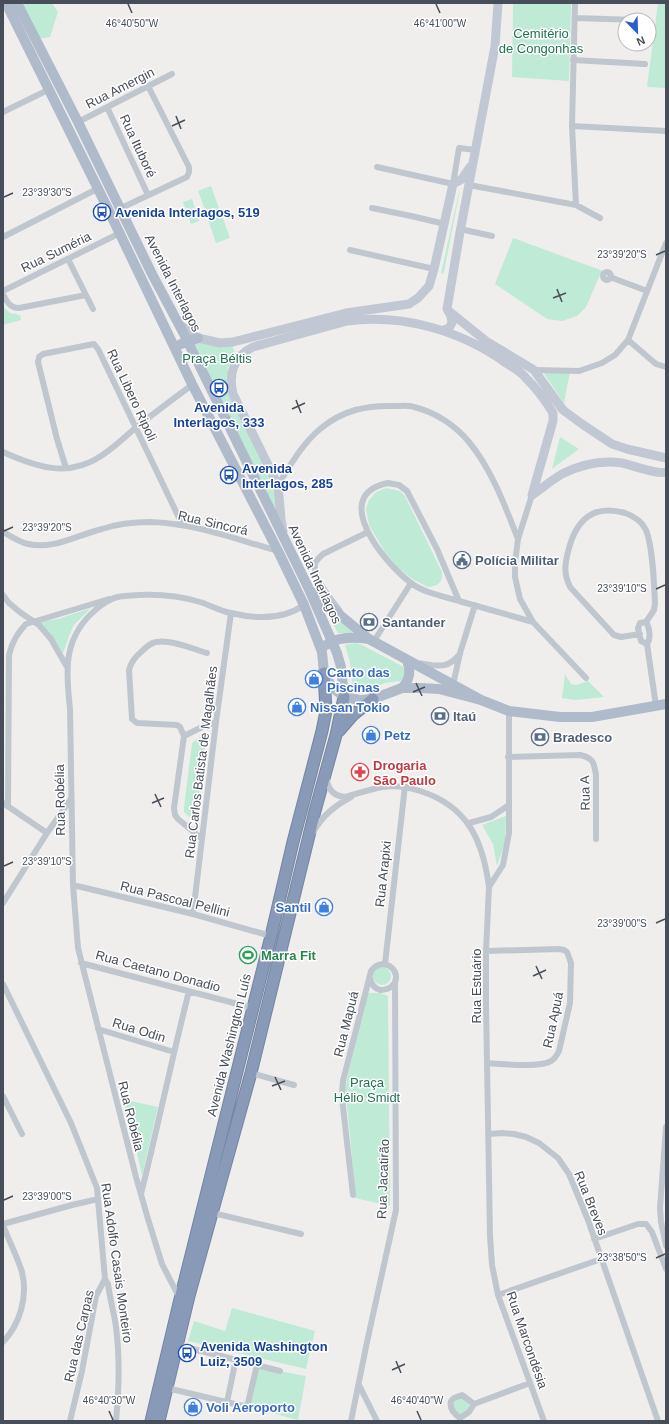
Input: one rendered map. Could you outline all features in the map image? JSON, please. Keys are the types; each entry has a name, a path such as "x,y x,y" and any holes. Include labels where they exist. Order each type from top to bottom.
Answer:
{"highway":[{"name":"Avenida Washington Luís","path":"151,1421 293,842 322,731 326,711 324,673"},
{"name":"Avenida Interlagos","path":"336,735 344,696"},
{"path":"336,735 347,721 373,699"},
{"name":"Avenida Washington Luís","path":"159,1421 177,1345 251,1073 308,841 336,735"}],"main road":[{"name":"Avenida Interlagos","path":"6,3 120,233 192,384 278,551 304,605 322,652"},
{"name":"Avenida Interlagos","path":"17,3 179,324 308,586 341,667 344,696"},
{"path":"444,330 449,328 452,323 451,316 447,310 460,229 495,46 498,3"},
{"path":"179,324 198,338 220,343 233,342 408,304 424,292 429,286 454,184 462,179 473,162"},
{"path":"454,184 462,190 467,197"},
{"path":"447,310 486,341 534,370 563,410 582,424 612,444 666,458"},
{"path":"285,542 278,485 233,394 231,375 239,357 253,347 347,317 360,320 396,320 412,322 444,330 481,346 525,376 553,413 553,421 532,495"},
{"path":"176,351 181,344 198,338"},
{"path":"233,342 239,357"},
{"path":"525,376 534,370"},
{"path":"532,495 563,474 603,461 620,463 665,474"},
{"path":"308,586 317,597 372,640 481,700 509,711 555,717 586,718 661,705"},
{"path":"322,652 326,646 332,642 351,637 372,640"},
{"name":"Avenida Washington Luís","path":"322,652 324,673"},
{"path":"402,688 409,678 409,661"},
{"path":"324,673 332,687 344,696 360,700 373,699 402,688 439,689 481,700"}],"street":[{"path":"575,3 572,126 576,205"},
{"path":"575,18 617,19"},
{"path":"573,60 645,64"},
{"name":"Rua Amergin","path":"78,122 172,74"},
{"path":"120,209 187,177 189,169 148,86"},
{"path":"3,112 48,90"},
{"name":"Rua Ituboré","path":"107,107 148,195"},
{"path":"572,126 666,131"},
{"path":"377,167 454,184 459,148 476,150"},
{"path":"469,185 576,205 600,218"},
{"path":"3,237 97,189"},
{"path":"372,208 444,224"},
{"path":"460,229 492,236"},
{"name":"Rua Suméria","path":"3,291 120,233"},
{"path":"534,370 579,371 608,360 628,340 666,243"},
{"path":"350,250 434,269"},
{"path":"68,259 93,309"},
{"path":"610,277 647,291"},
{"path":"3,294 9,305 19,308 86,295"},
{"path":"628,340 656,364 666,367"},
{"name":"Rua Libero Ripoli","path":"66,468 57,440 38,362 41,356 88,344 95,344 118,387 182,524"},
{"path":"3,452 41,466 66,468 78,466 101,456 192,384"},
{"path":"278,485 308,442 319,430 334,419 355,409 376,405 413,406 435,415 450,424 468,442 485,466 502,500 518,539"},
{"path":"459,601 437,549 407,491 399,485 388,483 373,488 367,492 361,506 368,532 380,552 392,567 412,584 430,592 459,601 533,622"},
{"path":"532,495 518,539 515,563 515,577 520,599 533,622 586,678"},
{"path":"640,634 621,638 614,635 570,587 567,580 564,571 571,540 582,521 588,516 599,511 616,511 631,515 640,521 645,529 649,541 655,603 654,610 646,622 639,624 642,642 647,644"},
{"name":"Rua Sincorá","path":"3,532 28,544 45,545 59,543 102,529 126,524 149,522 182,524 278,551"},
{"path":"344,617 318,578 315,572 315,564 317,559 323,554 368,532"},
{"path":"372,640 412,584"},
{"path":"47,833 6,805 9,655 12,643 17,633 26,624 112,598 160,594 200,602 230,613 254,617 268,618 286,615 296,611 304,605"},
{"path":"3,595 6,602 35,622 51,639 68,668"},
{"name":"Rua Robélia","path":"112,598 94,612 82,624 75,634 68,653 67,684 70,709 72,885 77,940 81,963 141,1195 162,1264 180,1299"},
{"path":"453,685 460,653 475,605"},
{"name":"Rua Carlos Batista de Magalhães","path":"193,914 230,613"},
{"path":"646,622 649,627 650,638 647,644 661,705"},
{"path":"202,839 178,819 174,812 184,736 180,727 177,725 137,723 132,719 129,670 130,664 134,658 149,645 156,642 167,641 207,653"},
{"path":"409,661 441,666 447,665 455,660 460,653"},
{"name":"Rua Estuário","path":"495,1264 490,1236 486,951 489,887 503,865 509,832 509,711"},
{"path":"184,736 206,725 216,722"},
{"name":"Rua A","path":"508,757 580,755 590,758 594,765 596,775 596,839"},
{"path":"326,774 327,783 335,795 344,797 384,787 405,786 444,801 457,811 469,824 482,852 489,887"},
{"name":"Rua Arapixi","path":"385,964 405,786"},
{"path":"308,841 316,826 334,807 360,793"},
{"path":"3,903 47,833 71,799"},
{"path":"469,824 491,817 509,805"},
{"name":"Rua Pascoal Pellini","path":"72,885 193,914 271,936"},
{"name":"Rua Apuá","path":"486,951 559,949 567,952 571,963 570,1003 559,1052 556,1058 551,1062 538,1064 488,1063"},
{"name":"Rua Caetano Donadio","path":"81,963 253,1008"},
{"path":"381,964 385,964 392,967 396,977 395,982 390,988 381,990 373,986 370,974 374,968 381,964"},
{"name":"Rua Mapuá","path":"353,1195 342,1093 343,1080 370,978"},
{"name":"Rua Jacatirão","path":"351,1421 396,1210 395,982"},
{"name":"Rua Adolfo Casais Monteiro","path":"3,984 72,1123 97,1188 105,1279 110,1293 118,1343 116,1421"},
{"path":"141,1195 189,991"},
{"name":"Rua Odin","path":"98,1029 174,1052"},
{"path":"251,1073 294,1085"},
{"path":"3,1096 22,1134"},
{"path":"666,1127 660,1208 666,1246"},
{"name":"Rua Breves","path":"489,1134 508,1134 526,1137 539,1143 558,1158 574,1184 658,1421"},
{"path":"3,1342 13,1330 22,1309 23,1277 3,1225 98,1199"},
{"path":"212,1213 301,1234"},
{"path":"594,1239 638,1224 646,1224 652,1232 666,1269"},
{"path":"498,1295 601,1259"},
{"name":"Rua Marcondésia","path":"495,1264 498,1295 544,1421"},
{"name":"Rua das Carpas","path":"70,1421 82,1371 96,1296 105,1279"},
{"path":"505,1315 512,1312"},
{"path":"177,1345 280,1371"},
{"path":"227,1402 236,1360"},
{"path":"167,1388 243,1406 248,1403 256,1364"},
{"path":"474,1404 462,1396 457,1396 451,1401 451,1408 460,1419 469,1412 474,1404 530,1383"},
{"path":"359,1385 377,1421"}],"green space":[{"path":"21,3 52,3 58,12 50,37 38,39"},
{"name":"Cemitério de Congonhas","path":"513,3 571,3 569,81 512,77"},
{"path":"658,3 666,3 666,88 647,87 652,52 657,52"},
{"path":"211,186 220,211 207,215 198,191"},
{"path":"460,190 444,272 442,274 441,273"},
{"path":"192,199 199,221 191,224 183,202"},
{"path":"221,213 230,238 216,243 207,217"},
{"path":"513,238 603,271 586,307 577,316 562,321 547,319 495,284"},
{"path":"3,307 10,313 20,315 21,320 3,325"},
{"name":"Praça Béltis","path":"193,340 232,345 236,356 228,367 228,391 276,486 280,527"},
{"path":"543,372 570,372 564,403"},
{"path":"560,437 579,449 552,469"},
{"path":"386,488 400,491 405,496 442,572 442,579 437,585 428,587 414,580 398,568 385,552 369,525 366,509 369,500 376,492"},
{"path":"91,608 73,626 63,653 39,622 58,619"},
{"path":"326,611 329,611 353,631 352,633 338,633"},
{"path":"356,643 402,666 406,672 403,679 400,681 385,683 368,690 355,692 353,688 350,662 345,645"},
{"path":"565,674 571,684 576,685 588,681 604,697 576,700 562,698"},
{"path":"204,734 207,735 195,822 184,812 184,807 192,743"},
{"path":"506,816 505,843 497,866 493,844 482,825"},
{"path":"378,967 386,967 391,972 389,983 386,985 378,985 373,980 373,972"},
{"name":"Praça Hélio Smidt","path":"367,993 380,993 388,996 390,1206 355,1198 345,1088"},
{"path":"122,1099 158,1107 142,1176 136,1148"},
{"path":"232,1308 315,1331 306,1369 188,1341 194,1321 225,1331"},
{"path":"258,1367 306,1376 298,1420 249,1407"},
{"path":"461,1398 467,1400 469,1406 467,1412 461,1414 455,1412 453,1406 455,1400"}],"place":[{"name":"Avenida Interlagos, 519","path":"102,212"},
{"name":"Avenida Interlagos, 333","path":"219,388"},
{"name":"Avenida Interlagos, 285","path":"229,475"},
{"name":"Polícia Militar","path":"462,560"},
{"name":"Santander","path":"369,622"},
{"name":"Canto das Piscinas","path":"314,679"},
{"name":"Nissan Tokio","path":"297,707"},
{"name":"Itaú","path":"440,716"},
{"name":"Petz","path":"371,735"},
{"name":"Bradesco","path":"540,737"},
{"name":"Drogaria São Paulo","path":"360,772"},
{"name":"Santil","path":"324,907"},
{"name":"Marra Fit","path":"248,955"},
{"name":"Avenida Washington Luiz, 3509","path":"187,1353"},
{"name":"Voli Aeroporto","path":"193,1407"}]}
